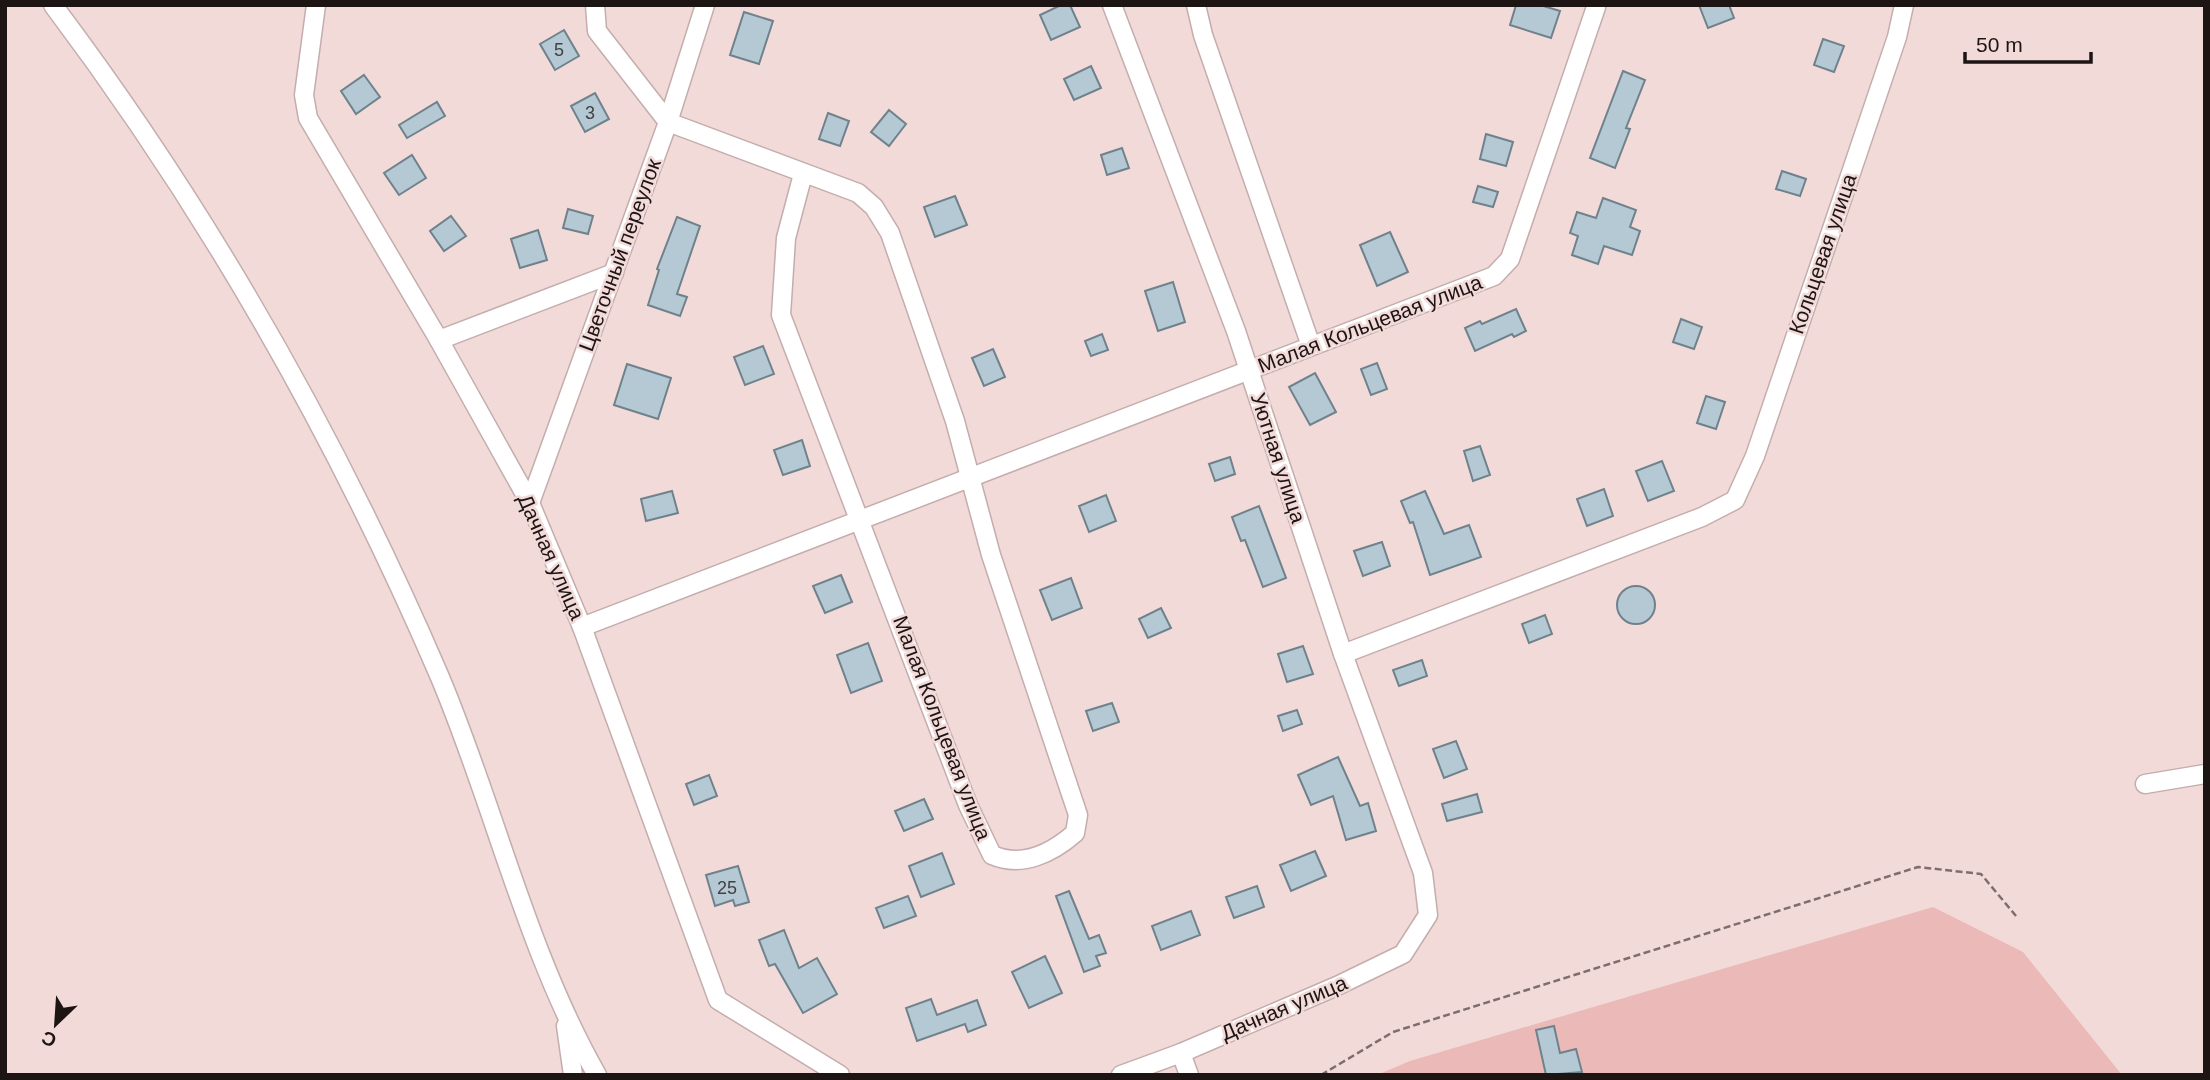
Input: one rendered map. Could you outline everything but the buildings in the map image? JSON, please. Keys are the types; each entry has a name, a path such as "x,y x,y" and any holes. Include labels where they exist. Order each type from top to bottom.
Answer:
{"street":[{"path":"53,5 121,96 236,274 378,543 440,678 564,1016 597,1075"},
{"name":"Дачная улица","path":"316,5 304,94 308,118 439,340 530,503 582,627 718,1000 840,1075"},
{"name":"Малая Кольцевая улица","path":"595,5 597,32 668,121 803,174 858,192 874,208 890,233 972,476 991,555 1078,815 1075,833 1061,845 1026,860 1007,862 992,855 985,841 782,314 786,238 803,174"},
{"name":"Цветочный переулок","path":"530,503 668,121 705,5"},
{"name":"Уютная улица","path":"1112,5 1249,371 1343,654 1423,873 1428,915"},
{"path":"1196,5 1203,35 1311,346"},
{"name":"Кольцевая улица","path":"1343,654 1702,517 1735,499 1755,456 1897,37 1904,5"},
{"name":"Малая Кольцевая улица","path":"582,627 1494,276 1510,260 1597,6"},
{"path":"439,340 614,273"},
{"path":"2145,784 2205,774"},
{"name":"Дачная улица","path":"1121,1075 1181,1054 1404,954 1428,915"},
{"path":"564,1016 573,1075"},
{"path":"1181,1054 1189,1075"}],"path":[{"path":"1321,1075 1393,1032 1918,867 1981,874 2016,916"}],"shaded area":[{"path":"1933,907 2023,952 2122,1075 1377,1075 1410,1061"}]}
